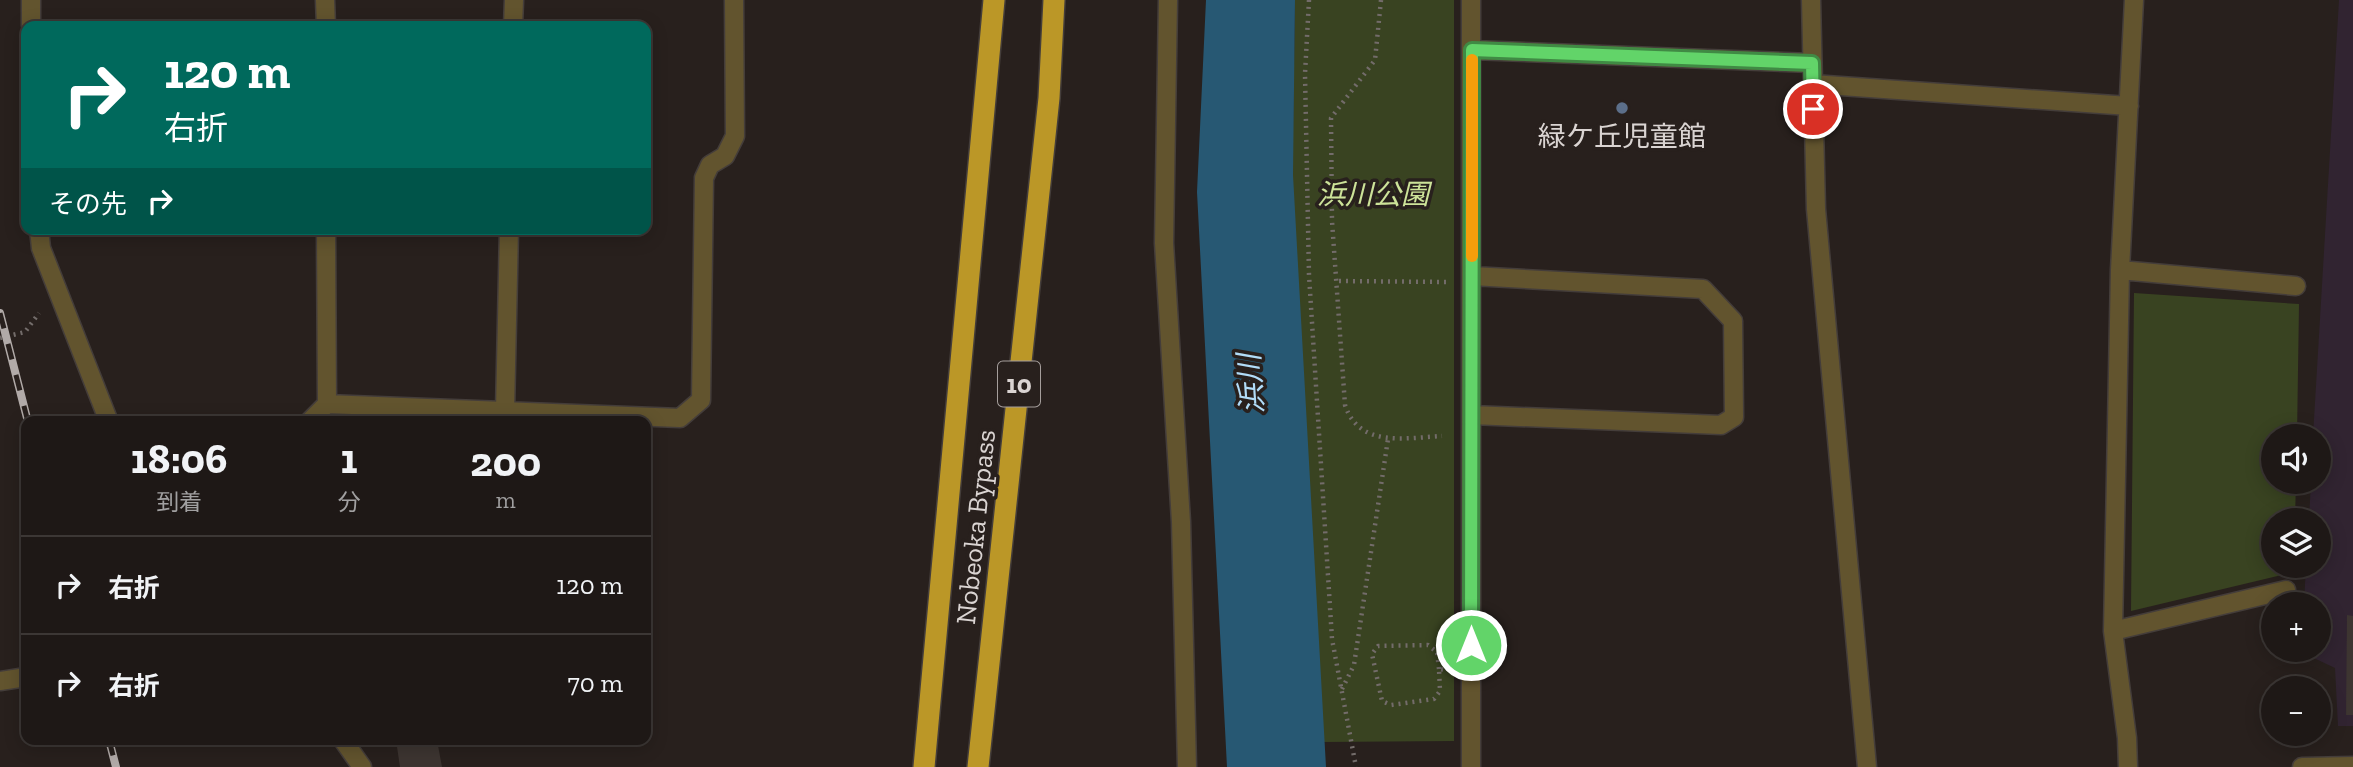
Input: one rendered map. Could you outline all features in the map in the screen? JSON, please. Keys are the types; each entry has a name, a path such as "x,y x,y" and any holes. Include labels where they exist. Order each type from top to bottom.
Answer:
{"highway":[{"name":"Nobeoka Bypass","path":"924,767 994,0"},
{"name":"Nobeoka Bypass","path":"978,767 1049,98 1054,0"}],"street":[{"path":"31,0 31,21"},
{"path":"326,0 326,21"},
{"path":"513,21 514,0"},
{"path":"651,417 680,418 701,400 704,178 710,165 725,156 735,136 734,0"},
{"path":"1168,0 1164,243 1181,522 1186,767"},
{"path":"1471,0 1471,767"},
{"path":"1811,0 1816,209 1867,767"},
{"path":"2128,767 2127,738 2113,631 2120,270 2134,0"},
{"path":"1472,50 1812,63"},
{"path":"1812,84 2129,106"},
{"path":"40,235 41,248 107,416"},
{"path":"315,416 327,404 326,235"},
{"path":"505,411 509,235"},
{"path":"2120,270 2296,286"},
{"path":"1472,279 1703,289 1732,321 1734,416 1721,425 1472,415"},
{"path":"327,404 630,416"},
{"path":"2113,631 2286,590"},
{"path":"0,681 21,678"},
{"path":"347,745 362,767"},
{"path":"2302,767 2353,766"}],"path":[{"path":"1309,0 1305,74 1309,275 1332,639 1356,767"},
{"path":"1381,0 1375,60 1331,118 1332,221 1339,281 1345,405 1349,418 1369,436 1388,439 1443,436"},
{"path":"1339,281 1472,279"},
{"path":"0,338 25,332 57,290"},
{"path":"1341,690 1354,666 1388,439"},
{"path":"1428,645 1437,652 1439,670 1440,691 1434,699 1391,705 1382,701 1372,654 1378,646 1428,645"},
{"path":"1439,670 1471,670"}],"shaded area":[{"path":"2339,0 2353,0 2353,726 2338,726 2335,668 2322,662 2331,662 2331,592 2305,592 2305,578 2331,578 2331,508 2310,508 2310,494 2331,494 2331,424 2314,424"}],"green space":[{"name":"浜川公園","path":"1295,0 1454,0 1454,741 1323,742 1292,195"},
{"path":"2134,293 2299,304 2297,424 2261,424 2261,494 2296,494 2295,508 2261,508 2261,578 2269,578 2131,611"}],"water":[{"name":"浜川","path":"1206,0 1295,0 1293,175 1326,767 1227,767 1197,192"}],"building":[{"path":"2347,615 2353,616 2353,715 2346,715"},
{"path":"397,745 438,745 442,767 400,767"}],"railway":[{"path":"0,313 26,416"},
{"path":"110,745 116,767"}],"slow traffic":[{"path":"1472,60 1472,256"}],"place":[{"name":"緑ケ丘児童館","path":"1622,108"}],"route":[{"path":"1471,645 1472,50 1812,63 1813,109"}]}
